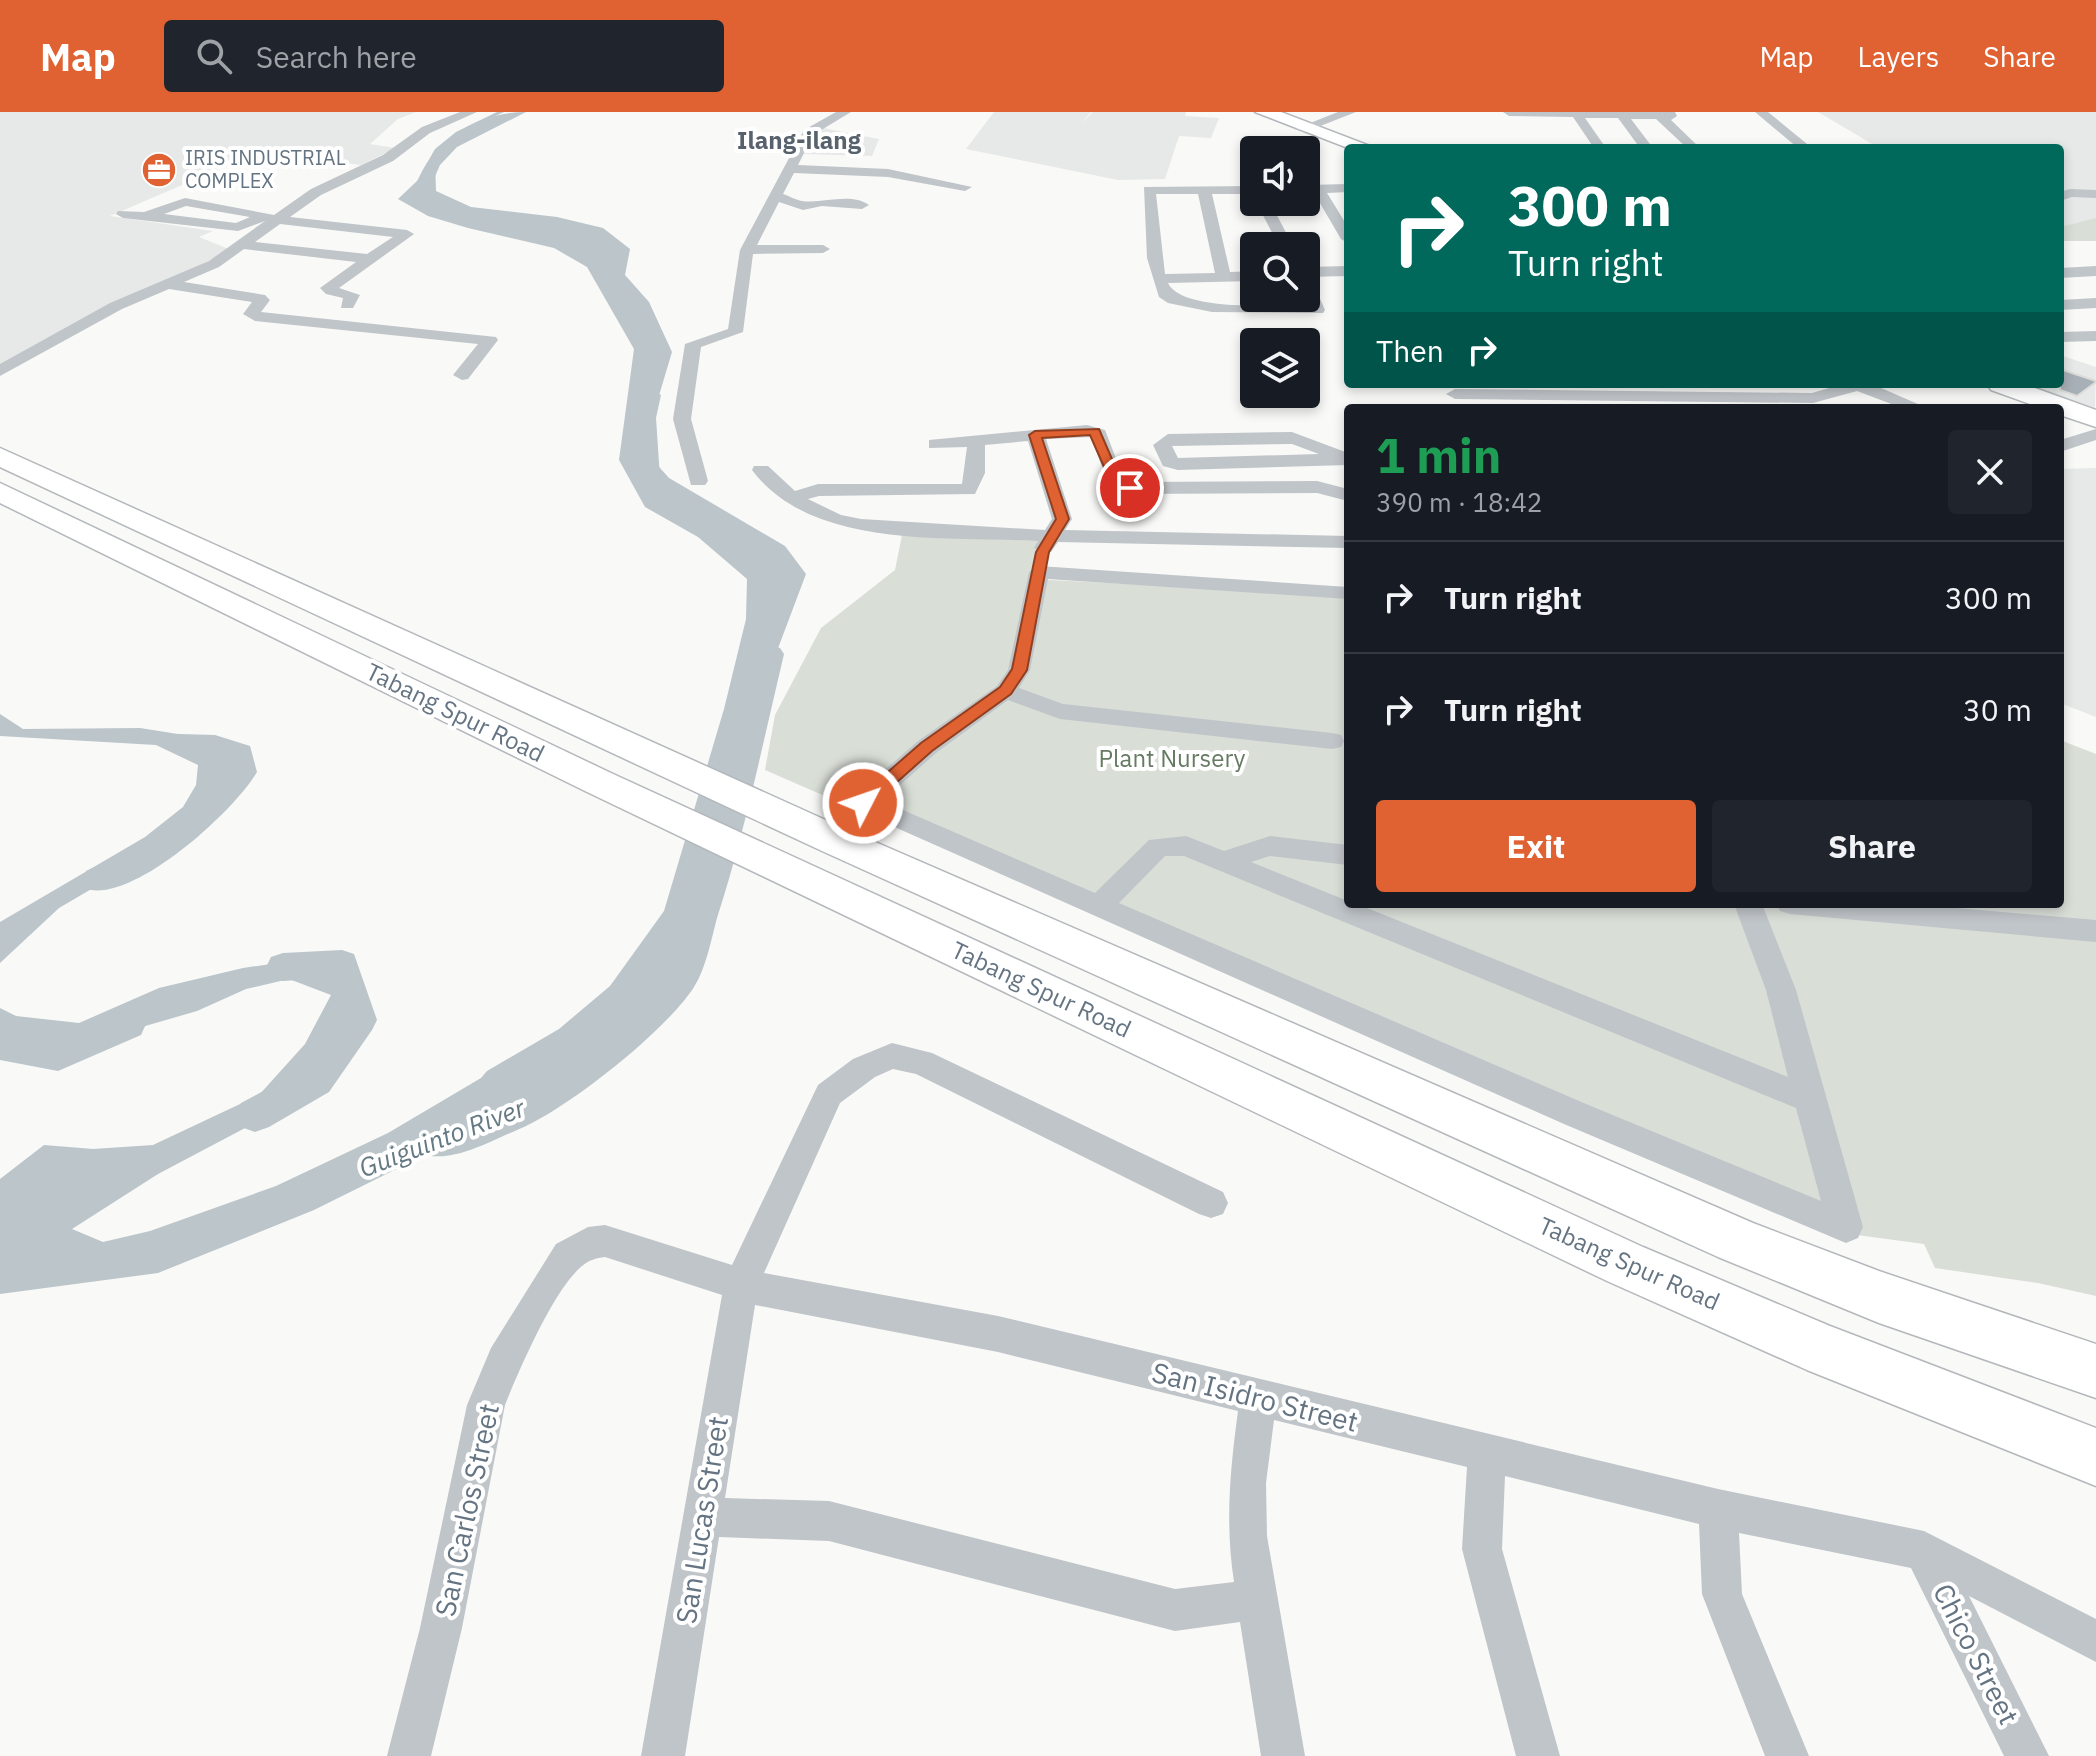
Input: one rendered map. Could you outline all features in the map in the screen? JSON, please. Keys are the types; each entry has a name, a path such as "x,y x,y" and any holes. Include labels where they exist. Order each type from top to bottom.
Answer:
{"highway":[{"path":"1254,112 1353,144"},
{"path":"1264,112 1344,144"},
{"path":"2012,388 2060,404"},
{"path":"2025,388 2096,416"},
{"path":"2064,405 2096,416"},
{"name":"Tabang Spur Road","path":"0,456 836,841 1736,1240 1879,1297 2096,1371"},
{"name":"Tabang Spur Road","path":"0,492 598,782 1625,1264 1826,1351 2096,1457"}],"street":[{"path":"123,214 238,227 268,217 388,158 426,130 471,112"},
{"path":"698,481 682,419 693,344 735,332 741,316 743,266 747,250 774,196 811,129 845,112"},
{"path":"1304,128 1350,112"},
{"path":"1509,112 1664,114 1690,144"},
{"path":"1761,112 1801,144"},
{"path":"1577,114 1597,144"},
{"path":"1622,115 1644,144"},
{"path":"790,169 888,173 965,187"},
{"path":"1320,189 1344,188"},
{"path":"1240,190 1149,190 1159,279 1170,299 1188,305 1240,307"},
{"path":"1204,190 1224,278"},
{"path":"200,204 228,192"},
{"path":"2064,195 2096,194"},
{"path":"774,196 803,206 822,202 862,205"},
{"path":"0,371 116,306 171,285 225,257 244,245 283,199"},
{"path":"1320,200 1344,233"},
{"path":"149,215 177,203 200,204 268,217 407,234 328,288 352,295 347,305"},
{"path":"244,245 368,259"},
{"path":"747,250 823,249"},
{"path":"225,257 284,264"},
{"path":"1320,272 1344,271"},
{"path":"2064,273 2096,271"},
{"path":"2064,273 2096,290"},
{"path":"1159,279 1240,277"},
{"path":"171,285 261,298 251,314 255,316 490,340 462,375"},
{"path":"2064,305 2096,303"},
{"path":"2064,337 2096,336"},
{"path":"1456,395 1813,398 1847,388"},
{"path":"1865,388 1907,404"},
{"path":"936,444 1095,431 1116,482 1130,488 1317,487 1344,494"},
{"path":"2064,445 2096,434"},
{"path":"1035,435 1062,519 1049,536 1019,670 1005,691 927,747 863,803 1098,907 1846,1227 1781,990 1750,908"},
{"path":"1344,458 1292,438 1168,440 1162,445 1170,462 1178,464 1344,459"},
{"path":"791,498 818,490 968,490 972,485 977,455 975,440"},
{"path":"761,470 791,498 849,524 1049,536 1344,542"},
{"path":"1039,572 1344,593"},
{"path":"1005,691 1060,711 1332,741"},
{"path":"1098,907 1158,847 1186,846 1810,1100"},
{"path":"1222,861 1270,846 1344,855"},
{"path":"1835,908 2096,931"},
{"name":"San Lucas Street","path":"663,1756 741,1285 829,1094 864,1068 892,1056 921,1062 1211,1203"},
{"name":"San Isidro Street","path":"588,1243 605,1241 741,1285 998,1334 1718,1509 1924,1551 2096,1641"},
{"name":"San Carlos Street","path":"409,1756 441,1628 486,1405 504,1361 543,1291 568,1255 588,1243"},
{"path":"1258,1398 1247,1483 1247,1536 1283,1756"},
{"path":"1487,1453 1482,1549 1538,1756"},
{"path":"1718,1509 1722,1594 1787,1756"},
{"path":"703,1517 829,1521 1175,1610 1259,1599"},
{"name":"Chico Street","path":"1924,1551 2027,1756"}],"shaded area":[{"path":"0,112 416,112 398,119 370,144 396,148 361,165 259,152 110,216 213,231 199,237 231,250 0,365"},
{"path":"994,112 1091,112 1081,123 1093,112 1186,112 1185,116 1219,118 1211,138 1179,136 1165,179 1118,180 966,149"},
{"path":"1818,112 2096,112 2096,241 2084,241 2064,226 2064,144 1872,144"},
{"path":"818,127 879,139 872,156 804,154"},
{"path":"2064,356 2096,367 2095,409 2038,388 2064,388"},
{"path":"2096,468 2096,717 2064,705 2064,469"}],"green space":[{"path":"2096,218 2096,241 2064,241 2065,226"},
{"name":"Plant Nursery","path":"902,535 1038,539 1031,579 1344,595 1344,908 2064,908 2064,742 2096,754 2096,1296 2038,1283 1935,1268 1924,1244 1820,1230 765,770 775,715 821,628 895,570"}],"water":[{"path":"497,112 504,112 474,126 435,162 436,191 471,207 557,217 603,228 630,249 625,275 649,302 672,352 643,449 669,478 785,546 806,574 751,720 719,867 696,936 663,990 612,1045 473,1131 314,1210 158,1273 0,1294 0,1179 44,1145 93,1149 153,1145 259,1095 305,1044 331,995 289,979 246,989 197,1011 90,1042 3,1055 0,1053 0,1008 16,1016 79,1023 159,988 243,968 319,957 345,974 356,1004 333,1062 262,1119 158,1174 72,1229 103,1242 150,1231 276,1186 388,1133 559,1029 610,986 664,911 724,709 746,619 747,579 698,537 645,507 619,460 634,349 587,267 554,248 428,216 398,199 417,181 435,149 456,132"},
{"path":"0,714 23,729 140,728 222,741 233,776 211,809 170,843 59,908 0,963 0,922 145,837 183,807 196,785 198,765 156,745 0,736"}],"building":[{"path":"2064,370 2096,381 2077,396 2060,390 2064,388"}],"waterway":[{"name":"Guiguinto River","path":"427,178 432,165 452,143 492,121 519,112"},
{"name":"Guiguinto River","path":"650,395 645,418 648,480 660,492"},
{"name":"Guiguinto River","path":"433,1141 461,1135 512,1115 560,1089 659,1003 681,978 719,862 770,654"},
{"name":"Guiguinto River","path":"98,880 158,852 200,820 242,772 239,753 215,745 179,744"},
{"name":"Guiguinto River","path":"255,1115 316,1081 359,1020 342,964 283,967"},
{"name":"Guiguinto River","path":"0,1045 58,1055 128,1024"}],"place":[{"name":"IRIS INDUSTRIAL COMPLEX","path":"159,170"}],"district":[{"name":"Ilang-ilang","path":"799,141"}],"route":[{"path":"863,803 927,747 1005,691 1019,670 1042,552 1062,519 1035,435 1095,431 1099,434 1116,482 1130,488"}]}
